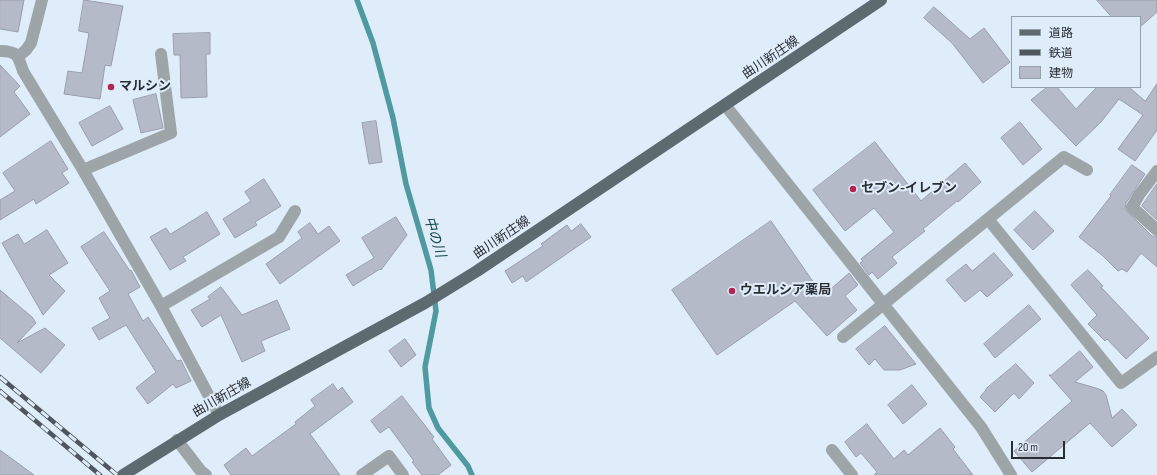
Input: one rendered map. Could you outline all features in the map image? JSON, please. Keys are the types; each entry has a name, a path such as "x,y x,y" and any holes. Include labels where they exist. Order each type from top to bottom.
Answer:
{"main road":[{"name":"曲川新庄線","path":"123,475 219,414 425,303 477,271 881,0"}],"street":[{"path":"18,56 26,50 31,43 42,0"},
{"path":"0,51 10,51 18,56 23,71 83,170 161,306 219,414"},
{"path":"83,170 171,133 161,54"},
{"path":"725,105 981,427 1011,475"},
{"path":"842,337 1064,157 1087,170"},
{"path":"1157,172 1139,195 1132,207 1157,230"},
{"path":"161,306 278,238 295,211"},
{"path":"988,219 1121,383 1157,357"},
{"path":"178,440 200,470 206,475"},
{"path":"832,450 852,475"},
{"path":"362,475 389,456 403,475"}],"building":[{"path":"0,0 24,0 18,32 0,29"},
{"path":"84,0 123,6 111,66 105,65 100,99 64,94 68,71 82,73 89,33 79,31"},
{"path":"1097,0 1157,0 1157,12 1141,26 1141,16 1111,16"},
{"path":"934,7 970,39 984,28 1010,62 983,83 952,43 924,18"},
{"path":"210,33 210,54 206,54 207,97 181,98 180,55 174,55 173,34"},
{"path":"0,65 20,86 14,92 30,114 0,137"},
{"path":"1157,84 1157,130 1135,161 1118,149 1143,115 1119,99 1101,122 1076,146 1031,100 1046,88 1058,88 1076,109 1096,88 1130,88 1145,101"},
{"path":"156,94 163,128 141,133 133,100"},
{"path":"110,106 123,129 92,146 79,123"},
{"path":"376,121 382,162 369,164 362,123"},
{"path":"1020,122 1042,149 1023,165 1001,138"},
{"path":"51,141 68,169 62,173 69,183 36,204 34,199 0,220 0,200 15,191 3,173"},
{"path":"875,142 921,201 965,163 981,182 923,229 925,231 892,257 897,263 878,279 872,272 869,275 860,263 863,261 861,259 894,232 874,208 845,231 813,190"},
{"path":"1132,165 1145,174 1126,203 1125,209 1152,236 1157,237 1157,267 1141,253 1127,272 1122,269 1118,271 1103,256 1079,237 1111,196 1110,195"},
{"path":"264,179 281,206 255,222 257,225 235,238 223,219 251,201 245,192"},
{"path":"1157,184 1157,220 1142,206"},
{"path":"1035,211 1054,231 1033,250 1014,230"},
{"path":"207,212 220,234 183,257 186,261 170,270 150,237 166,228 170,234"},
{"path":"396,217 407,235 381,270 380,269 353,286 346,275 374,258 362,238"},
{"path":"771,221 823,296 849,273 858,285 845,296 857,310 827,336 795,301 717,355 672,290"},
{"path":"310,223 318,234 329,226 340,241 280,284 266,264 302,238 298,232"},
{"path":"581,224 591,237 526,282 523,276 512,283 505,271 543,246 541,244 567,225 571,231"},
{"path":"47,230 68,263 49,275 65,291 43,315 2,243 18,234 24,244"},
{"path":"104,232 130,271 131,270 140,287 128,294 143,321 148,317 177,361 181,360 191,381 176,388 173,384 148,404 136,388 156,372 126,325 99,340 92,328 110,318 99,298 110,291 81,247"},
{"path":"994,253 1013,275 987,297 980,290 965,302 946,280 966,264 972,271"},
{"path":"1088,270 1103,286 1101,287 1149,338 1126,359 1107,339 1105,341 1088,324 1097,315 1071,285"},
{"path":"221,287 242,315 277,300 290,329 261,341 265,351 242,362 221,315 202,327 191,310 210,299 208,297"},
{"path":"0,290 32,317 36,323 17,343 45,328 65,345 41,373 0,338"},
{"path":"1029,305 1041,319 995,358 984,344"},
{"path":"885,326 916,364 900,370 884,370 875,359 869,365 856,349"},
{"path":"405,339 416,355 401,367 389,351"},
{"path":"1080,351 1093,367 1075,382 1103,391 1106,395 1112,418 1122,409 1137,425 1112,447 1090,423 1032,472 1014,451 1072,401 1049,375 1051,375"},
{"path":"1016,364 1034,383 1019,399 1014,393 995,412 980,397 986,389"},
{"path":"333,384 338,391 342,387 353,402 310,434 340,475 231,475 224,465 246,448 252,456 296,424 295,422 315,406 311,400"},
{"path":"912,385 927,404 903,424 888,405"},
{"path":"402,396 434,437 432,439 451,465 438,475 422,475 412,462 414,461 389,427 380,433 371,421"},
{"path":"867,424 894,459 904,450 908,455 940,428 955,447 953,449 973,475 874,475 877,472 861,453 856,457 845,442"},
{"path":"0,450 34,475 0,475"}],"waterway":[{"name":"中の川","path":"357,0 373,43 393,118 406,184 431,270 436,311 425,367 429,408 438,428 468,466 472,475"}],"railway":[{"path":"0,377 117,475"},
{"path":"0,391 100,475"}],"place":[{"name":"マルシン","path":"111,87"},
{"name":"セブン-イレブン","path":"853,189"},
{"name":"ウエルシア薬局","path":"732,291"}]}
